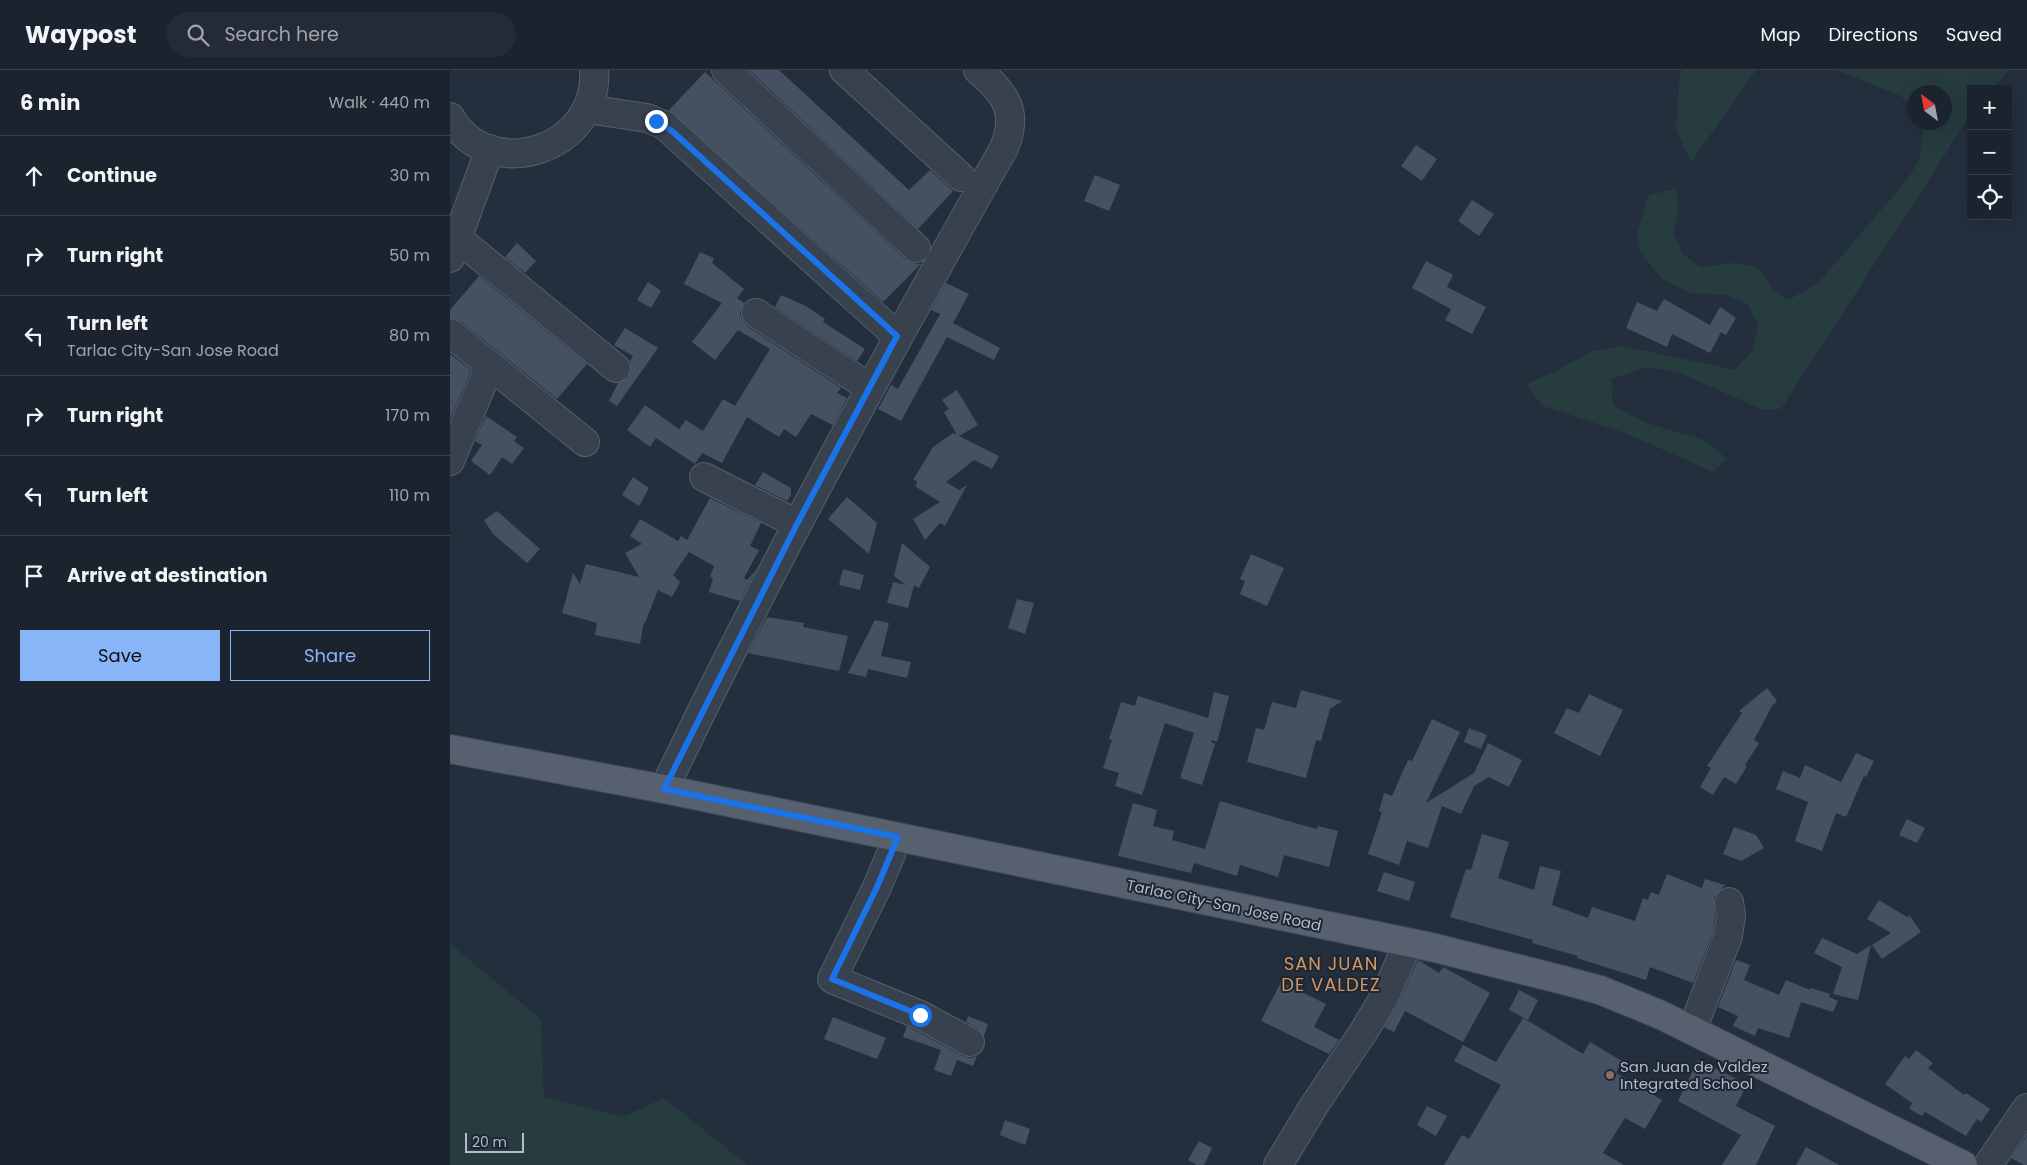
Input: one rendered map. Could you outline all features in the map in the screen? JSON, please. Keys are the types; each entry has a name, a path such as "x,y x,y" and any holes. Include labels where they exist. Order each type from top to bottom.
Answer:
{"main road":[{"name":"Tarlac City-San Jose Road","path":"450,749 664,789 898,837 1408,943 1564,980 1600,990 1632,1002 1963,1165"}],"street":[{"path":"450,116 462,132 475,142 490,149 514,153 538,150 553,144 567,135 578,123 592,94 594,70"},
{"path":"726,70 916,248"},
{"path":"844,70 961,177"},
{"path":"664,789 797,524 897,336 1004,148 1009,135 1011,121 1007,104 995,85 978,70"},
{"path":"586,109 646,118 664,125 897,336"},
{"path":"490,149 452,242 616,368"},
{"path":"756,313 870,388"},
{"path":"450,332 585,442"},
{"path":"450,461 490,365"},
{"path":"704,477 797,524"},
{"path":"898,837 877,887 832,979 920,1015 970,1042"},
{"path":"1692,1030 1728,936 1731,915 1729,902"},
{"path":"1278,1165 1315,1104 1364,1031 1380,1003 1408,943"},
{"path":"1988,1165 2027,1108"}],"green space":[{"path":"1686,70 1756,70 1691,162 1676,129 1680,72"},
{"path":"1837,70 2009,70 1996,85 1967,85 1967,120 1781,409 1763,410 1678,372 1648,367 1611,379 1613,405 1644,422 1706,441 1727,459 1713,472 1628,434 1543,406 1526,384 1552,373 1593,351 1622,346 1735,370 1752,352 1758,326 1749,306 1728,295 1690,293 1661,278 1640,252 1637,232 1649,195 1676,189 1678,210 1674,233 1682,253 1700,267 1731,263 1756,266 1774,290 1789,300 1820,281 1906,181 1919,161 1923,130 1952,130 1952,85 1907,85 1907,102 1901,96"},
{"path":"450,944 541,1019 544,1097 623,1117 664,1098 747,1165 450,1165"}],"building":[{"path":"749,70 779,70 909,190 930,170 953,191 918,229"},
{"path":"705,72 905,259 912,263 921,264 883,302 669,110"},
{"path":"1416,145 1437,159 1422,181 1401,166"},
{"path":"1095,175 1120,185 1109,211 1084,201"},
{"path":"1472,200 1494,214 1479,236 1458,221"},
{"path":"517,243 536,261 525,273 505,257"},
{"path":"700,252 714,258 712,263 744,289 737,298 744,303 740,313 742,320 747,326 841,388 837,393 847,398 833,425 811,414 796,437 784,429 779,437 747,417 722,463 702,453 695,464 656,438 650,447 627,430 645,405 679,429 686,420 703,431 723,399 735,406 770,349 738,330 715,360 692,342 722,303 684,284"},
{"path":"1426,261 1453,275 1447,287 1486,307 1472,334 1445,320 1451,309 1412,288"},
{"path":"479,276 587,364 557,399 460,321 450,318 450,310"},
{"path":"648,282 661,291 651,308 637,300"},
{"path":"946,283 969,294 953,323 1000,348 994,360 947,337 901,421 878,409 891,385 898,389 940,314 931,310"},
{"path":"781,295 806,306 825,319 823,322 865,349 857,361 775,307"},
{"path":"1664,299 1710,325 1720,307 1736,318 1726,335 1721,332 1710,353 1672,334 1667,347 1626,328 1637,302 1657,311"},
{"path":"625,328 658,348 617,406 609,401 618,383 628,378 631,370 630,361 633,356 614,345"},
{"path":"450,354 471,370 450,420"},
{"path":"957,390 978,425 959,436 999,456 992,469 974,460 946,482 959,490 967,485 945,526 940,523 925,540 913,519 940,502 916,487 917,481 913,480 933,447 953,433 957,435 944,412 949,409 942,400"},
{"path":"486,416 517,437 514,441 524,448 512,464 502,457 490,475 471,461 482,445 475,441"},
{"path":"763,472 791,488 791,495 787,501 755,485"},
{"path":"633,477 649,488 639,506 622,495"},
{"path":"847,497 877,523 869,554 828,519"},
{"path":"710,498 761,523 750,546 759,550 744,578 747,580 756,570 740,601 709,592 713,578 710,577 714,566 689,552 673,575 680,582 672,597 658,590 644,622 640,644 595,635 597,623 562,613 573,573 580,584 586,564 639,577 625,553 642,544 630,536 640,519 678,541 681,536 687,540"},
{"path":"497,511 540,549 527,563 493,534 484,520"},
{"path":"902,543 930,567 919,588 914,585 908,608 887,603 893,582 906,585 894,576"},
{"path":"1251,554 1284,568 1267,606 1240,594 1245,581 1240,579"},
{"path":"843,569 864,575 860,590 839,585"},
{"path":"1017,599 1034,603 1025,634 1008,628"},
{"path":"767,617 804,623 803,627 848,636 839,671 748,653"},
{"path":"875,620 889,623 881,656 911,662 907,678 868,669 866,677 848,673"},
{"path":"1767,688 1777,701 1772,706 1754,740 1759,743 1736,784 1724,777 1713,795 1700,787 1711,768 1707,766 1742,713 1739,711"},
{"path":"1301,690 1342,701 1330,709 1321,741 1316,740 1306,778 1247,762 1256,728 1264,730 1272,702 1296,708"},
{"path":"1214,692 1229,696 1217,742 1212,740 1211,742 1215,744 1202,785 1180,778 1194,733 1165,723 1142,795 1115,786 1119,773 1103,768 1112,740 1109,739 1121,702 1135,706 1138,696 1208,718"},
{"path":"1589,694 1623,710 1600,756 1554,733 1567,708 1579,713"},
{"path":"1432,719 1460,732 1426,803 1474,773 1488,743 1522,760 1509,787 1489,777 1474,786 1461,814 1442,806 1428,848 1407,841 1399,865 1368,854 1382,812 1379,811 1384,793 1392,796 1408,760 1412,761"},
{"path":"1469,728 1487,735 1481,749 1464,742"},
{"path":"1856,753 1874,761 1866,777 1864,776 1846,817 1836,813 1822,851 1795,841 1808,802 1776,789 1783,771 1800,778 1805,765 1841,782"},
{"path":"1220,801 1317,829 1318,826 1338,831 1329,867 1284,855 1278,877 1240,865 1237,876 1194,863 1191,873 1118,856 1133,803 1157,810 1153,826 1174,831 1172,840 1205,849"},
{"path":"1907,819 1925,828 1917,843 1899,835"},
{"path":"1734,827 1756,835 1764,848 1741,861 1723,854"},
{"path":"1482,834 1509,842 1498,878 1534,890 1540,866 1561,871 1552,905 1588,918 1592,907 1635,921 1643,898 1648,900 1651,892 1659,895 1667,874 1702,888 1705,879 1725,885 1714,897 1715,915 1713,932 1693,983 1650,967 1646,980 1577,958 1578,956 1532,943 1533,940 1450,917 1466,869 1471,870"},
{"path":"1384,872 1415,882 1409,901 1377,891"},
{"path":"1879,900 1907,917 1910,916 1921,932 1882,959 1872,945 1891,933 1867,919"},
{"path":"1822,938 1857,954 1871,945 1858,1000 1833,994 1842,967 1814,953"},
{"path":"1418,960 1439,973 1443,967 1490,993 1463,1042 1405,1011 1394,1032 1384,1027 1399,1002"},
{"path":"1736,960 1750,965 1744,980 1779,995 1786,980 1810,990 1811,988 1830,994 1829,997 1838,1001 1833,1012 1801,1002 1789,1038 1758,1028 1755,1036 1733,1026 1738,1016 1718,1007"},
{"path":"1281,982 1326,1004 1314,1027 1339,1040 1329,1054 1261,1021"},
{"path":"1519,990 1538,1000 1528,1020 1509,1010"},
{"path":"968,1016 988,1024 984,1036 978,1029 966,1022"},
{"path":"833,1017 886,1038 877,1059 824,1039"},
{"path":"1523,1018 1583,1054 1590,1042 1622,1061 1616,1073 1662,1100 1645,1129 1625,1118 1603,1153 1624,1165 1444,1165 1462,1135 1469,1139 1501,1085 1454,1061 1463,1045 1496,1062"},
{"path":"907,1026 963,1056 970,1058 977,1056 973,1066 957,1060 951,1076 934,1070 941,1050 903,1037"},
{"path":"1916,1050 1933,1063 1928,1068 1964,1095 1966,1093 1990,1109 1981,1122 1977,1119 1966,1136 1925,1112 1922,1116 1909,1109 1912,1103 1885,1084 1905,1056 1909,1059"},
{"path":"1698,1060 1747,1084 1736,1106 1775,1126 1756,1165 1722,1165 1741,1135 1678,1101"},
{"path":"1427,1106 1447,1116 1436,1136 1417,1125"},
{"path":"1005,1120 1030,1129 1025,1145 1000,1135"},
{"path":"2027,1136 2027,1165 2024,1165 2011,1158"},
{"path":"1199,1141 1212,1148 1204,1165 1197,1165 1188,1160"},
{"path":"1806,1147 1839,1165 1796,1165"}],"place":[{"name":"San Juan de Valdez Integrated School","path":"1610,1075"}],"district":[{"name":"SAN JUAN DE VALDEZ","path":"1331,973"}],"route":[{"path":"656,121 672,131 897,336 797,524 664,789 898,837 877,887 832,979 920,1015"}]}
